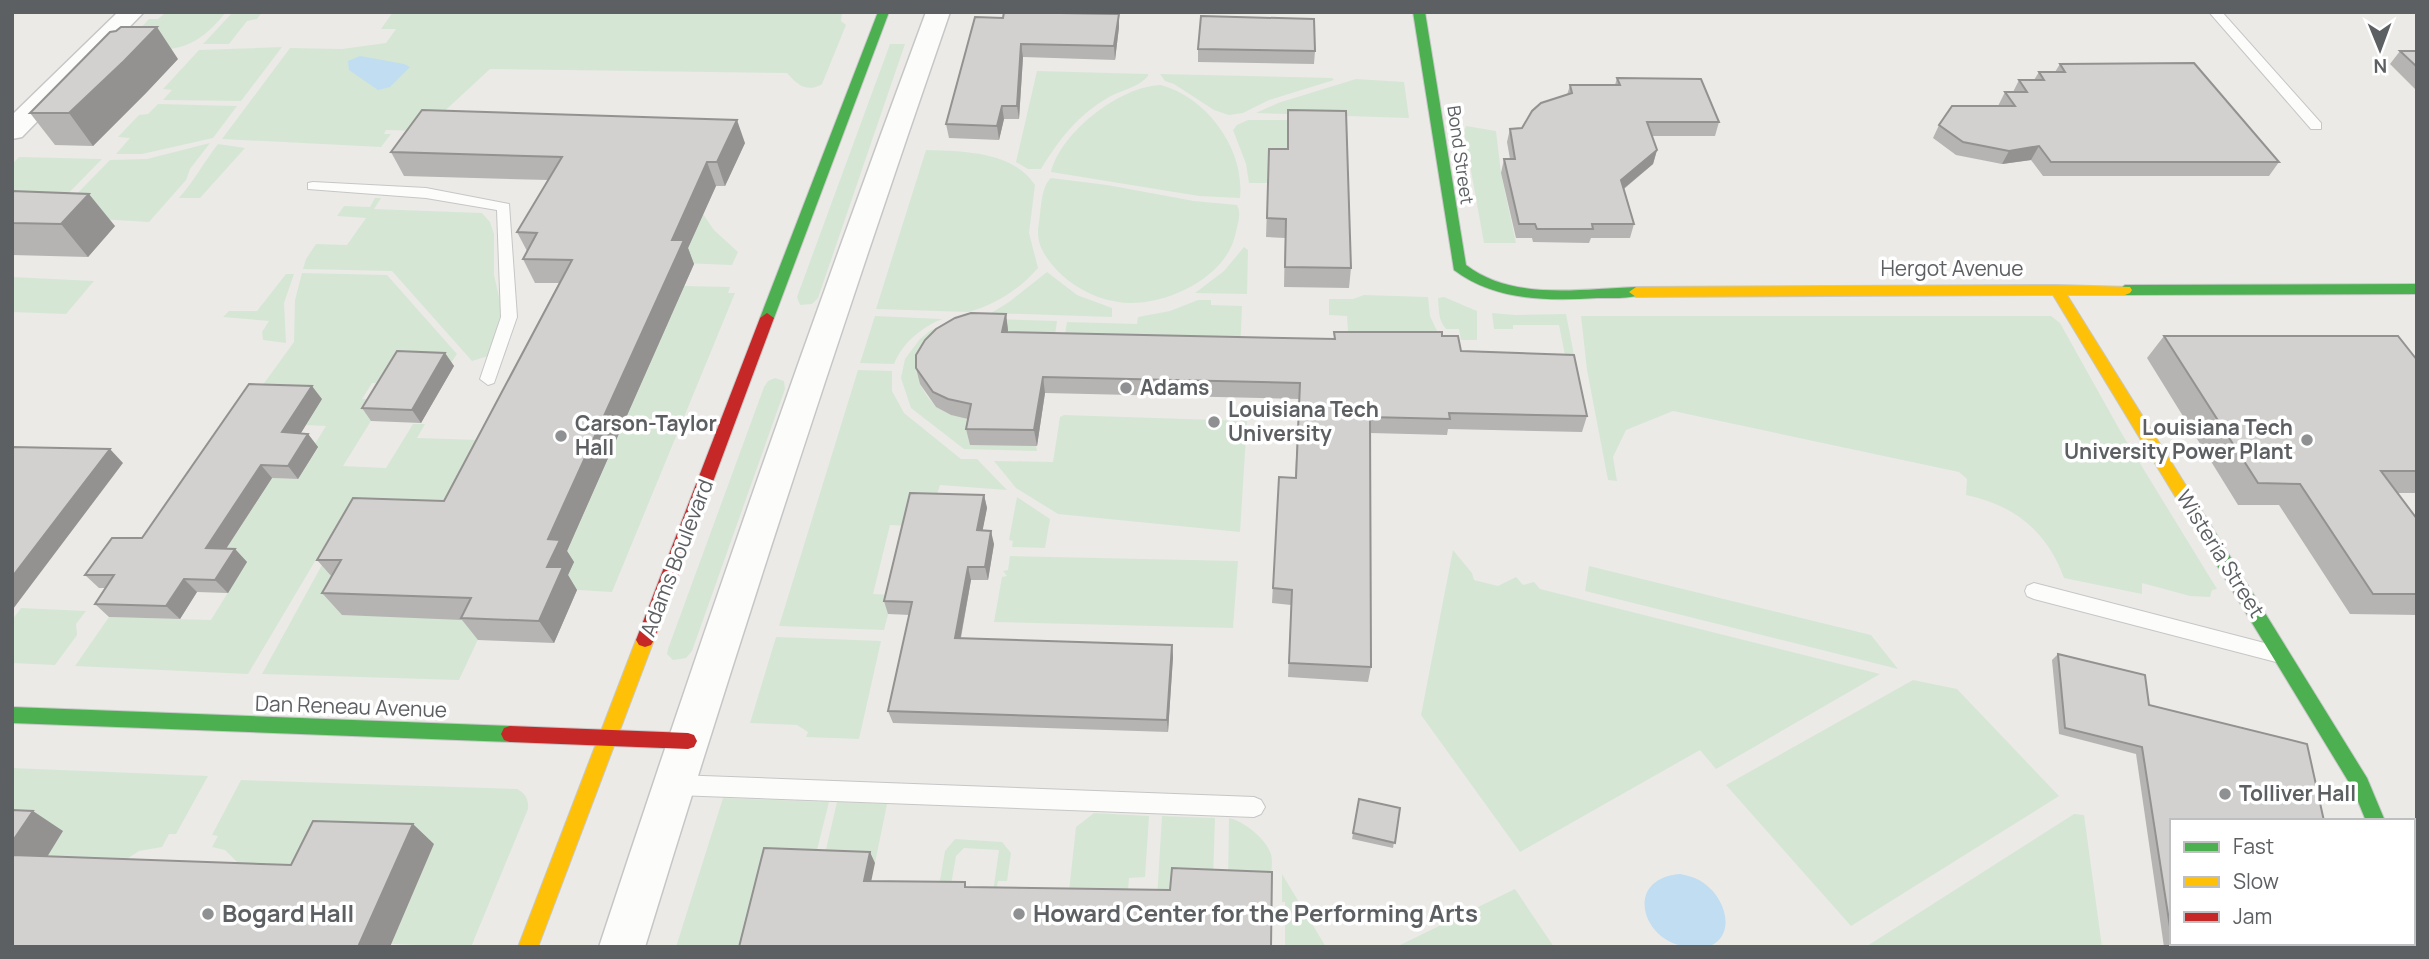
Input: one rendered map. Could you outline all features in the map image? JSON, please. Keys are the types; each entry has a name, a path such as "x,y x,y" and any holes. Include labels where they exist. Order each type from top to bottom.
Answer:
{"street":[{"path":"12,131 132,12"},
{"name":"Adams Boulevard","path":"528,947 884,12"},
{"path":"622,947 830,314 938,12"},
{"name":"Bond Street","path":"1419,12 1459,267 1469,278 1489,288"},
{"name":"Hergot Avenue","path":"1489,288 1521,293 2417,289"},
{"name":"Wisteria Street","path":"2057,290 2360,784 2375,819"},
{"name":"Dan Reneau Avenue","path":"12,715 688,741"}],"lane":[{"path":"2215,12 2316,126"},
{"path":"313,186 426,193 504,207 509,317 488,379"},
{"path":"2034,591 2283,656"},
{"path":"676,785 1254,807"}],"green space":[{"path":"226,12 214,26 191,43 166,50 119,51 149,19 158,19 164,14"},
{"path":"233,12 262,12 257,19 247,21 229,44 203,44"},
{"path":"393,12 838,12 842,14 841,21 846,25 822,84 812,88 799,84 787,73 490,69 423,131 386,130 384,134 391,134 381,147 222,139 290,48 342,49 386,43 396,29 381,29"},
{"path":"890,44 905,44 818,298 812,304 800,305 797,297"},
{"path":"282,47 241,101 163,100 172,90 163,89 199,50"},
{"path":"1037,71 1148,76 1088,111 1063,137 1041,169 1028,169 1016,162"},
{"path":"1160,74 1334,80 1269,100 1243,113 1229,115 1214,110 1165,81"},
{"path":"1356,79 1404,82 1409,118 1256,113 1278,103"},
{"path":"1161,85 1194,101 1220,128 1236,162 1240,198 1199,196 1051,172 1067,142 1094,114 1128,93"},
{"path":"158,104 237,106 213,138 142,154 116,154 130,138 118,137 139,115 148,114"},
{"path":"1248,120 1308,120 1287,169 1269,168 1268,183 1249,183 1246,164 1233,130"},
{"path":"1466,126 1496,131 1501,173 1516,243 1484,243 1464,132"},
{"path":"210,143 190,169 186,180 149,222 83,218 60,211 110,160 147,159"},
{"path":"218,144 245,148 200,198 179,198 189,185"},
{"path":"926,150 955,151 1000,159 1014,165 1035,185 1029,233 1038,268 1007,295 969,312 876,309"},
{"path":"19,157 102,159 51,211 12,215 12,164"},
{"path":"1051,178 1194,201 1237,205 1239,216 1235,236 1220,264 1208,275 1177,293 1161,299 1129,303 1098,297 1061,275 1041,247 1038,230 1041,205 1043,192"},
{"path":"375,198 381,198 374,209 482,213 490,222 494,234 494,275 502,310 488,356 472,361 392,271 303,269 316,244 347,245 366,218 337,216 344,206 370,207"},
{"path":"701,211 714,230 738,252 732,265 681,263"},
{"path":"1244,247 1248,250 1247,294 1195,293 1224,271"},
{"path":"1047,272 1077,295 1112,308 1112,317 991,313"},
{"path":"302,273 387,275 457,354 450,364 390,362 362,399 384,400 343,466 386,468 413,424 425,424 417,438 479,440 460,524 428,516 343,514 248,674 75,666 109,617 211,620 246,563 218,561 272,478 298,479 318,448 313,447 326,426 306,425 322,399 254,397 294,342 295,300"},
{"path":"286,274 294,274 284,303 286,343 263,340 262,332 269,321 223,317 229,311 257,311"},
{"path":"12,277 94,281 66,314 12,312"},
{"path":"684,286 730,287 728,293 735,293 612,592 562,589 549,561 561,533 575,533"},
{"path":"1364,295 1428,297 1430,316 1438,333 1349,348 1347,316 1329,315 1329,299 1353,299"},
{"path":"1444,297 1477,311 1477,340 1461,340 1459,329 1446,329 1443,326 1438,298"},
{"path":"1198,300 1211,300 1211,305 1242,306 1240,353 1063,346 1067,322 1137,324 1138,317 1170,311"},
{"path":"1492,313 1566,314 1575,360 1566,360 1559,325 1513,325 1513,329 1494,329"},
{"path":"875,316 942,319 914,337 902,349 894,364 860,363"},
{"path":"1581,316 2051,316 2060,323 2122,434 2217,589 2212,590 2210,597 2190,596 2142,583 2142,594 2064,578 2057,561 2038,534 2014,513 1966,495 1967,479 1959,472 1673,411 1626,430 1613,457 1617,481 1608,480 1587,370"},
{"path":"958,319 920,370 920,384 927,396 936,407 951,415 975,418 1036,446 1037,451 964,449 911,408 901,378 905,359 920,339 931,330"},
{"path":"989,319 1057,321 1053,349 1005,348"},
{"path":"858,370 892,371 892,391 904,413 961,459 977,459 1007,490 940,485 937,494 909,526 890,525 873,594 893,595 884,630 779,626"},
{"path":"775,378 784,381 785,389 692,651 686,658 673,660 667,654 668,649 764,387 768,381"},
{"path":"1060,417 1247,421 1240,532 1058,514 1016,488 994,461 1053,462"},
{"path":"1017,497 1050,519 1045,548 1012,547 1013,541 1009,540"},
{"path":"1453,550 1472,573 1474,580 1498,586 1516,577 1523,585 1534,582 1540,589 1880,674 1716,769 1700,750 1520,852 1421,715"},
{"path":"1010,556 1238,561 1233,628 994,622 1002,577 1007,576 1003,571 1008,570"},
{"path":"323,563 487,620 459,680 262,674"},
{"path":"1589,566 1871,635 1898,669 1585,591"},
{"path":"21,608 86,611 76,624 77,635 55,665 12,663 12,620"},
{"path":"776,637 881,641 859,739 806,737 808,732 797,725 750,723"},
{"path":"1913,680 1957,689 2059,796 1851,926 1726,785"},
{"path":"12,768 208,776 176,834 169,834 162,847 139,851 115,867 36,875 12,830"},
{"path":"241,780 517,789 526,797 528,809 471,947 391,944 434,844 315,884 242,867 225,850 212,847 218,836 212,835"},
{"path":"723,798 829,802 815,858 749,947 676,947"},
{"path":"837,802 887,804 875,863 824,858"},
{"path":"1094,813 1149,816 1145,877 1129,878 1127,901 1068,900 1076,827"},
{"path":"2074,814 2084,815 2102,947 1867,946"},
{"path":"1162,816 1215,818 1213,880 1169,930 1155,931"},
{"path":"1229,818 1254,832 1268,848 1272,861 1271,883 1228,881"},
{"path":"955,839 1002,842 1011,853 1007,881 998,881 996,892 993,892 999,850 964,848 956,856 951,885 969,886 968,893 938,892 945,851"},
{"path":"1282,874 1326,947 1285,947"},
{"path":"1515,889 1554,947 1396,947"}],"water":[{"path":"360,56 410,67 390,87 378,90 349,70 348,61"},
{"path":"1680,874 1702,882 1722,905 1726,922 1724,930 1721,938 1712,945 1693,947 1676,944 1662,936 1651,925 1645,899 1650,888 1662,879"}],"building":[{"path":"1004,12 1119,14 1114,46 1021,44 1017,106 1002,106 997,126 946,124 975,17 1003,18"},
{"path":"1201,16 1314,19 1315,51 1198,49"},
{"path":"121,27 157,27 69,113 30,113 110,32"},
{"path":"2400,51 2417,51 2417,67"},
{"path":"2194,63 2279,162 2051,162 2039,146 2009,151 1963,142 1939,125 1952,106 2015,106 2005,92 2027,92 2019,80 2044,80 2039,72 2065,72 2060,64"},
{"path":"1617,78 1701,79 1719,122 1647,122 1657,150 1621,180 1634,224 1592,224 1593,229 1537,229 1535,224 1519,224 1504,159 1515,159 1510,129 1522,128 1532,111 1541,103 1572,93 1570,85 1620,85"},
{"path":"422,110 737,120 717,162 707,162 672,240 684,240 548,539 560,540 547,567 563,567 539,621 461,618 471,598 322,593 341,560 317,560 353,498 444,501 572,260 523,259 537,233 517,232 562,157 391,152"},
{"path":"1288,110 1346,111 1351,268 1285,267 1286,219 1267,218 1269,149 1288,149"},
{"path":"12,191 89,194 61,224 12,223"},
{"path":"971,313 1006,314 1002,332 1335,339 1334,332 1442,332 1442,336 1458,336 1461,351 1574,355 1587,416 1449,413 1450,419 1370,417 1371,667 1289,663 1292,590 1273,588 1279,477 1296,478 1300,383 1043,377 1034,430 966,429 971,404 948,399 933,392 916,368 916,355 936,329 955,318"},
{"name":"Louisiana Tech University Power Plant","path":"2164,336 2398,336 2417,360 2417,471 2381,471 2417,519 2417,594 2373,594 2300,484 2258,483"},
{"path":"397,351 445,353 412,410 362,408"},
{"path":"249,384 312,386 282,432 308,434 288,466 261,465 206,548 235,549 215,580 184,579 166,606 95,604 114,575 85,575 112,538 142,538"},
{"path":"12,447 110,449 12,577"},
{"path":"910,493 984,495 977,530 991,531 985,567 968,567 955,638 1172,645 1167,720 888,711 912,602 884,601"},
{"name":"Tolliver Hall","path":"2058,654 2145,675 2149,705 2307,744 2324,819 2170,819 2170,927 2142,747 2065,728"},
{"path":"1359,799 1400,808 1395,843 1353,833"},
{"path":"12,810 33,811 12,842"},
{"name":"Bogard Hall","path":"313,821 413,824 358,947 12,947 12,855 291,865"},
{"name":"Howard Center for the Performing Arts","path":"764,848 870,852 864,881 965,882 965,887 1170,890 1172,868 1272,872 1271,947 739,947"},
{"path":"2172,945 2352,945 2352,947"}],"traffic: fast":[{"path":"767,318 884,12"},
{"path":"1419,12 1459,267 1475,279 1518,292 1567,295 1636,292"},
{"path":"2125,290 2417,289"},
{"path":"2207,534 2360,784 2375,819"},
{"path":"12,715 510,734"}],"traffic: slow":[{"path":"2057,290 2207,534"},
{"path":"1636,292 2125,290"},
{"path":"528,947 645,640"}],"traffic: jam":[{"path":"645,640 767,318"},
{"path":"510,734 688,741"}],"place":[{"name":"Adams","path":"1126,388"},
{"name":"Louisiana Tech University","path":"1214,422"},
{"name":"Carson-Taylor Hall","path":"561,436"},
{"name":"Louisiana Tech University Power Plant","path":"2307,440"},
{"name":"Tolliver Hall","path":"2225,794"},
{"name":"Bogard Hall","path":"208,914"},
{"name":"Howard Center for the Performing Arts","path":"1019,914"}]}
